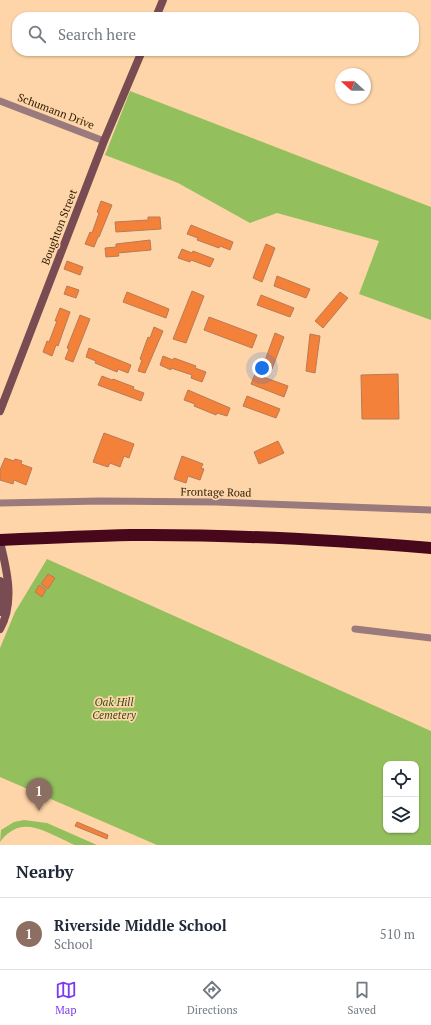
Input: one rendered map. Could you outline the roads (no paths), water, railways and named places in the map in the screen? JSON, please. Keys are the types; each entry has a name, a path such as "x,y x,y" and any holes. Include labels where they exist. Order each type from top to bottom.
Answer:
{"highway":[{"path":"2,541 131,535 200,536 342,542 431,548"}],"street":[{"path":"158,12 163,0"},
{"name":"Boughton Street","path":"0,411 104,141 140,56"},
{"name":"Schumann Drive","path":"0,101 104,141"},
{"name":"Frontage Road","path":"0,503 101,501 216,502 431,510"},
{"path":"0,629 7,614 8,586 2,541"},
{"path":"0,580 0,612"},
{"path":"355,629 431,638"}],"place":[{"name":"Riverside Middle School","path":"39,811"}],"park label":[{"name":"Oak Hill Cemetery","path":"114,708"}]}
